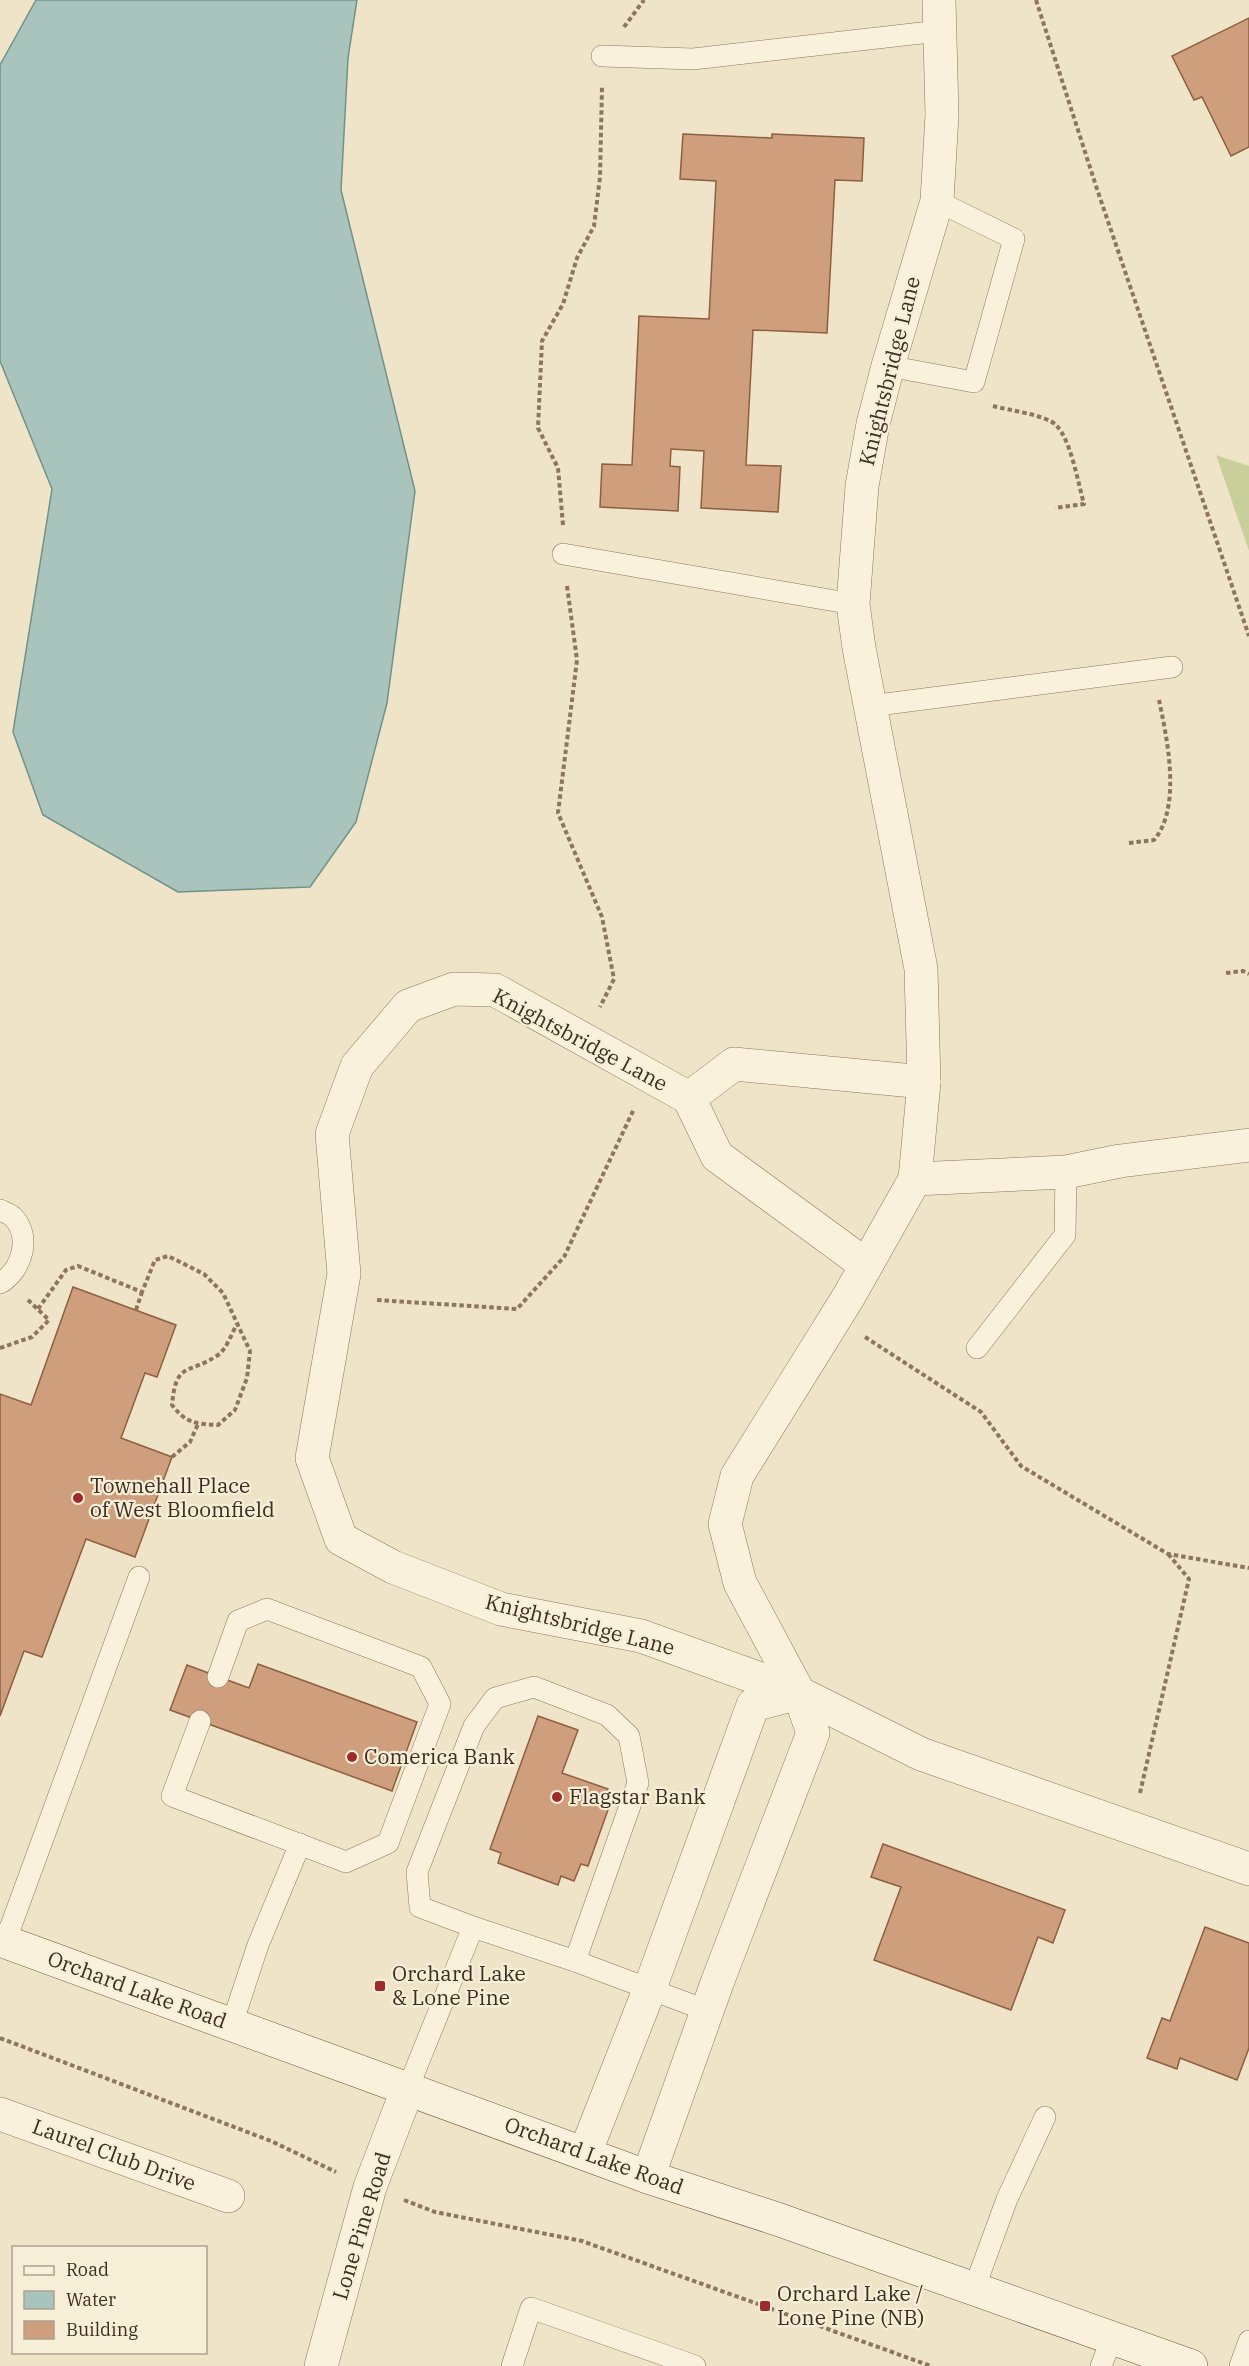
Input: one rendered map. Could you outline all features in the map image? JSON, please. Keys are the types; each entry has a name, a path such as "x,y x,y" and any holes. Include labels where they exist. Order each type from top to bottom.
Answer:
{"street":[{"name":"Knightsbridge Lane","path":"648,2177 813,1733 799,1693 740,1583 725,1524 737,1476 835,1318 915,1179 924,1082 921,969 853,604 862,486 873,424 937,201 942,115 939,15"},
{"name":"Knightsbridge Lane","path":"799,1693 641,1636 501,1609 393,1567 342,1539 312,1458 344,1274 332,1134 357,1066 408,1006 454,989 495,990 689,1098 717,1156 866,1265"},
{"path":"689,1098 734,1064 924,1082"},
{"path":"915,1179 1066,1172 1120,1161 1249,1145"},
{"path":"585,2154 650,1988 753,1705 799,1693 921,1754 1249,1869"},
{"name":"Orchard Lake Road","path":"3,1941 648,2177 777,2219 974,2289 1106,2352 1191,2366"},
{"name":"Lone Pine Road","path":"321,2366 370,2187 408,2088"},
{"name":"Laurel Club Drive","path":"0,2114 228,2196"}],"lane":[{"path":"602,56 693,59 939,15"},
{"path":"888,366 974,382 1014,239 937,201"},
{"path":"563,554 853,604"},
{"path":"870,705 1162,668"},
{"path":"977,1348 1065,1235 1066,1172"},
{"path":"0,1210 13,1217 21,1232 23,1248 18,1265 4,1281"},
{"path":"3,1941 139,1577"},
{"path":"200,1721 172,1796 346,1862 388,1843 440,1704 421,1667 267,1609 238,1621 218,1677"},
{"path":"575,1961 638,1783 629,1736 608,1714 534,1687 495,1698 474,1726 417,1872 420,1907 473,1928 650,1988 708,2011"},
{"path":"232,2024 258,1945 300,1844"},
{"path":"408,2088 473,1928"},
{"path":"974,2289 1007,2199 1045,2117"},
{"path":"512,2366 531,2308 695,2366"},
{"path":"1240,2366 1249,2341"}],"path":[{"path":"582,1039 614,979 602,917 558,813 577,660 563,554 558,468 538,428 542,341 563,304 577,258 594,226 600,177 602,56 644,0"},
{"path":"1036,0 1097,189 1249,636"},
{"path":"983,404 1040,417 1056,424 1067,444 1084,504 1055,508"},
{"path":"1129,843 1154,840 1163,822 1168,802 1169,745 1162,668"},
{"path":"1226,973 1243,971 1249,974"},
{"path":"340,1298 517,1309 564,1257 649,1076"},
{"path":"136,1310 155,1260 168,1256 204,1274 223,1293 250,1351 247,1378 235,1410 218,1425 198,1424 182,1417 172,1405 174,1385 184,1370 220,1354 237,1324"},
{"path":"38,1309 66,1270 78,1266 142,1292"},
{"path":"0,1348 32,1337 49,1320 4,1281"},
{"path":"835,1318 981,1412 1021,1466 1168,1554 1189,1579 1132,1828"},
{"path":"172,1456 190,1442 198,1424"},
{"path":"1168,1554 1249,1568"},
{"path":"0,2038 271,2141 370,2187 435,2212 582,2241 931,2366"}],"green space":[{"path":"1216,455 1249,466 1249,551"}],"water":[{"path":"36,0 357,0 348,58 341,190 415,491 387,703 356,822 310,887 178,892 43,815 13,732 52,489 0,361 0,65"}],"building":[{"path":"1249,18 1249,147 1231,156 1202,97 1194,100 1172,56"},
{"path":"683,134 772,138 772,134 864,138 862,181 835,180 827,333 753,330 746,465 781,466 778,512 701,508 704,451 671,449 670,466 680,467 678,511 600,507 602,464 632,465 639,316 709,319 716,181 680,179"},
{"name":"Townehall Place of West Bloomfield","path":"73,1287 176,1325 157,1377 145,1373 121,1438 172,1457 135,1557 86,1539 42,1657 24,1651 0,1716 0,1394 31,1405"},
{"name":"Comerica Bank","path":"258,1664 417,1722 392,1791 170,1710 187,1665 249,1688"},
{"name":"Flagstar Bank","path":"538,1716 578,1730 562,1773 608,1789 603,1805 609,1807 588,1866 581,1864 574,1881 561,1876 558,1885 498,1863 501,1853 490,1849"},
{"path":"883,1844 1065,1910 1053,1943 1038,1937 1011,2010 874,1960 901,1887 871,1877"},
{"path":"1205,1927 1249,1943 1249,2048 1237,2080 1180,2058 1177,2069 1147,2058 1162,2018 1170,2021"}],"place":[{"name":"Townehall Place of West Bloomfield","path":"78,1498"},
{"name":"Comerica Bank","path":"352,1757"},
{"name":"Flagstar Bank","path":"557,1797"},
{"name":"Orchard Lake & Lone Pine","path":"380,1986"},
{"name":"Orchard Lake / Lone Pine (NB)","path":"765,2306"}]}
